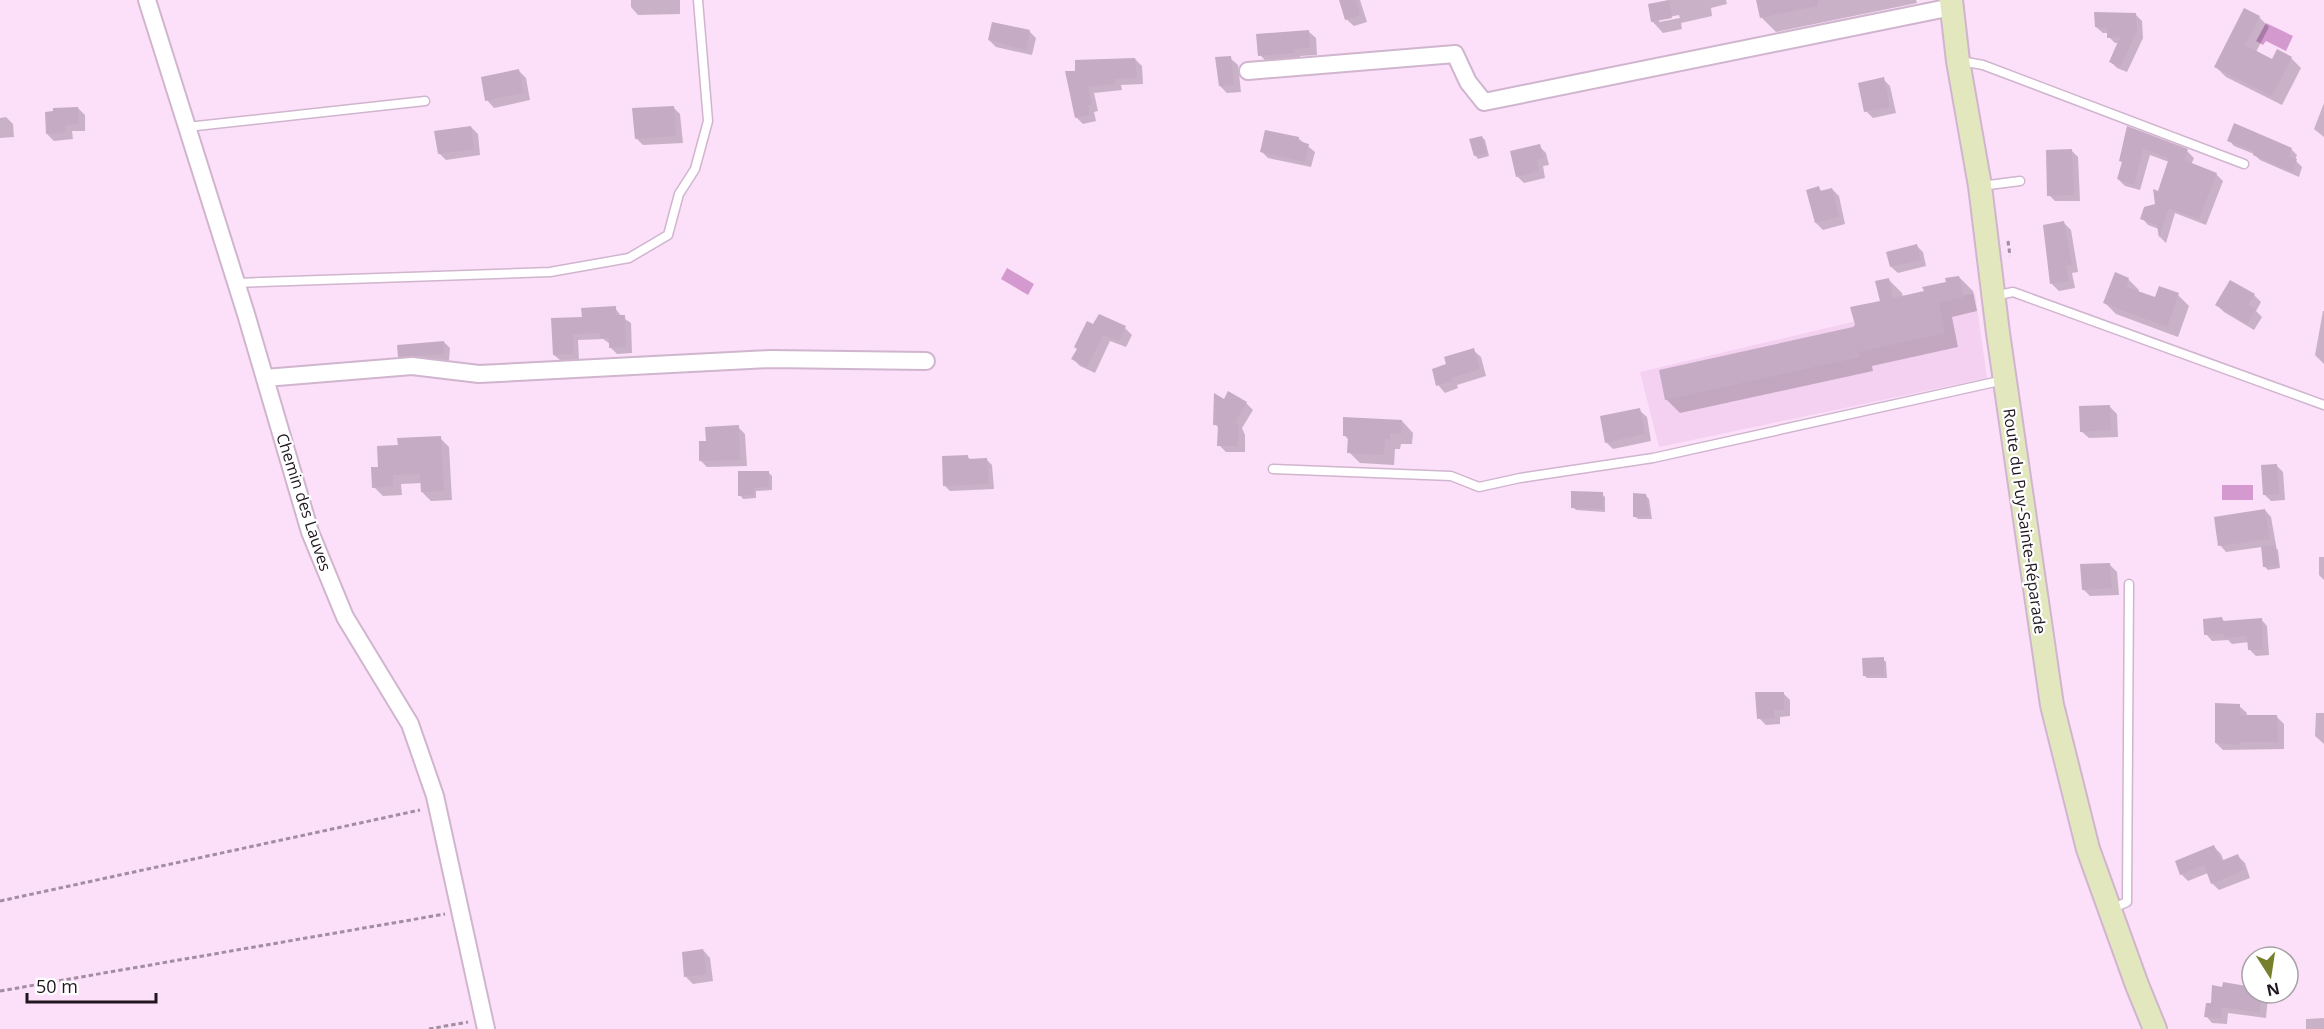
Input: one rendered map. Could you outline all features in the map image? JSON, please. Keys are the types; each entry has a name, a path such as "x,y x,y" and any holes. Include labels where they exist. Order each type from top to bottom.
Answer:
{"street":[{"name":"Chemin des Lauves","path":"147,0 265,378 310,532 345,617 410,724 437,806 485,1024"},
{"name":"Route du Puy-Sainte-Réparade","path":"1952,4 1958,61 1980,186 2004,380 2052,705 2088,849 2155,1029"},
{"path":"1248,71 1455,54 1468,82 1484,102 1952,4"},
{"path":"265,378 412,366 479,374 770,358 926,361"}],"lane":[{"path":"236,284 550,272 629,258 668,235 679,194 695,169 708,121 698,0"},
{"path":"1958,61 1983,65 2244,164"},
{"path":"187,127 425,101"},
{"path":"1980,186 2020,181"},
{"path":"1993,296 2013,292 2324,405"},
{"path":"1274,470 1451,476 1479,487 1520,478 1653,458 2004,380"},
{"path":"2109,910 2127,902 2129,584"}],"path":[{"path":"0,901 437,806"},
{"path":"0,991 459,912"},
{"path":"429,1029 485,1024"}],"shaded area":[{"path":"2266,23 2293,36 2286,51 2266,41 2263,45 2256,41"},
{"path":"1007,268 1034,284 1028,295 1001,279"},
{"path":"1975,293 1987,378 1659,447 1640,372"},
{"path":"2222,485 2253,485 2253,500 2222,500"}],"building":[{"path":"1339,0 1356,0 1360,15 1345,20"},
{"path":"1669,0 1672,18 1651,22 1648,4"},
{"path":"1756,0 1818,0 1818,6 1760,18"},
{"path":"2244,8 2260,16 2245,45 2272,59 2277,49 2292,57 2272,96 2214,67"},
{"path":"2094,12 2136,13 2137,31 2120,67 2109,62 2120,37 2107,38 2107,28 2095,27"},
{"path":"992,22 1030,30 1026,50 988,40"},
{"path":"1309,30 1310,48 1294,49 1294,53 1258,56 1256,34"},
{"path":"1231,56 1234,85 1219,86 1215,57"},
{"path":"1135,58 1137,78 1115,79 1115,84 1088,87 1092,104 1088,105 1090,115 1075,118 1065,71 1075,71 1075,60"},
{"path":"519,69 523,93 485,101 481,77"},
{"path":"1884,77 1890,107 1864,112 1858,83"},
{"path":"674,106 676,136 635,139 632,108"},
{"path":"78,107 79,124 65,125 66,133 46,134 45,112 53,111 53,108"},
{"path":"2234,123 2292,148 2289,156 2297,159 2293,172 2253,155 2254,151 2227,141"},
{"path":"471,126 474,149 438,154 434,131"},
{"path":"2127,126 2188,149 2184,160 2217,173 2199,219 2169,208 2159,238 2157,225 2140,219 2144,207 2155,204 2153,189 2158,191 2169,158 2143,149 2134,185 2117,179"},
{"path":"1265,130 1299,137 1298,141 1309,144 1305,162 1260,152"},
{"path":"1482,136 1487,153 1474,156 1469,139"},
{"path":"1540,144 1544,158 1537,160 1539,171 1516,177 1510,151"},
{"path":"2072,149 2074,195 2047,196 2046,150"},
{"path":"1819,186 1820,191 1832,188 1839,217 1815,223 1806,190"},
{"path":"2064,221 2072,265 2066,266 2069,281 2050,284 2043,225"},
{"path":"1917,244 1921,260 1890,267 1886,252"},
{"path":"2115,272 2129,278 2126,287 2155,297 2159,286 2179,293 2167,327 2103,303"},
{"path":"1959,276 1964,297 1939,303 1945,333 1859,352 1860,357 1665,400 1659,370 1853,327 1855,325 1850,307 1880,301 1875,281 1889,278 1893,298 1924,291 1922,287 1946,282 1945,278"},
{"path":"2230,280 2255,294 2248,305 2256,309 2247,324 2215,305"},
{"path":"616,306 616,315 625,315 626,347 609,348 609,338 600,338 600,333 573,334 573,354 553,355 551,318 582,317 581,308"},
{"path":"1099,314 1126,326 1119,341 1103,335 1087,367 1071,359 1077,349 1074,347 1087,321 1093,324"},
{"path":"444,341 444,354 398,357 397,345"},
{"path":"1474,348 1480,369 1451,378 1452,381 1436,386 1432,369 1446,364 1444,357"},
{"path":"1228,391 1247,402 1236,421 1239,427 1238,446 1217,446 1218,425 1213,425 1214,393 1224,399"},
{"path":"2110,405 2111,430 2080,432 2079,406"},
{"path":"1640,408 1645,434 1605,443 1600,416"},
{"path":"1343,417 1402,420 1401,434 1390,433 1390,439 1385,439 1384,455 1347,453 1348,436 1343,436"},
{"path":"739,425 740,460 699,461 699,441 706,441 705,427"},
{"path":"441,436 444,491 421,492 420,474 393,475 393,486 372,488 371,467 378,467 377,446 398,445 397,438"},
{"path":"968,455 968,459 987,458 989,484 943,486 942,456"},
{"path":"2277,464 2279,494 2263,495 2261,465"},
{"path":"738,471 769,471 769,487 754,488 754,495 738,496"},
{"path":"1571,491 1603,492 1603,509 1571,508"},
{"path":"1633,493 1646,494 1650,516 1633,517"},
{"path":"2265,509 2270,539 2218,546 2214,517"},
{"path":"2276,545 2278,566 2263,567 2261,546"},
{"path":"2110,563 2112,588 2082,590 2080,564"},
{"path":"2222,617 2223,621 2262,618 2263,650 2248,650 2247,636 2224,638 2224,634 2204,635 2203,619"},
{"path":"1884,657 1884,675 1863,676 1862,658"},
{"path":"1755,692 1784,692 1784,710 1774,710 1774,718 1757,719"},
{"path":"2215,703 2240,704 2240,715 2277,715 2278,742 2239,742 2239,745 2215,743"},
{"path":"2214,845 2221,861 2238,854 2244,870 2211,884 2204,865 2180,875 2175,861"},
{"path":"703,949 707,974 684,977 682,952"},
{"path":"2223,982 2240,985 2240,1005 2261,1005 2260,1013 2221,1007 2221,1018 2204,1017 2206,1003 2211,1003 2212,985 2222,987"}]}
